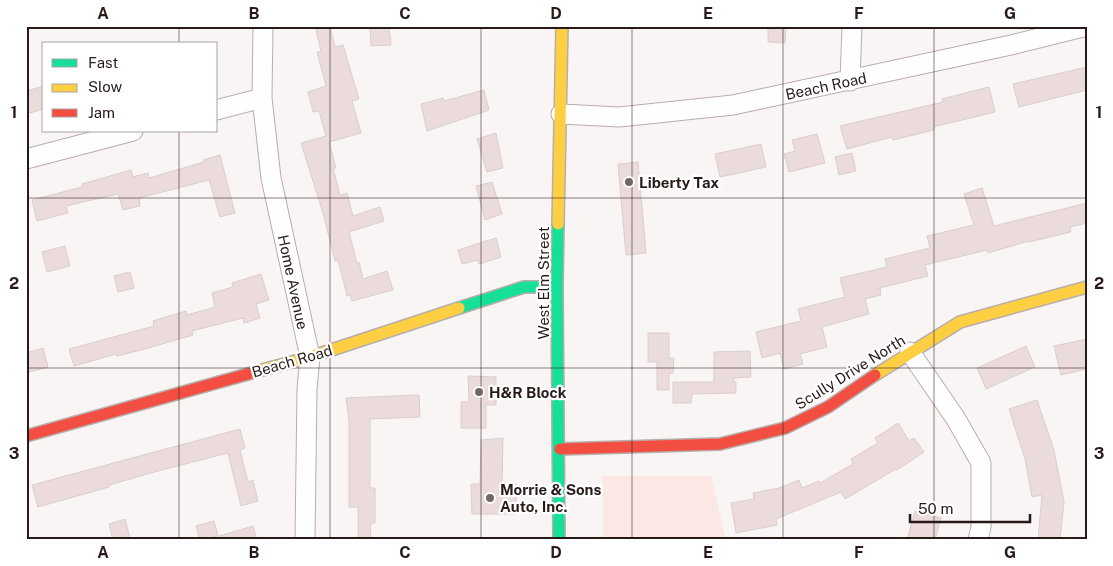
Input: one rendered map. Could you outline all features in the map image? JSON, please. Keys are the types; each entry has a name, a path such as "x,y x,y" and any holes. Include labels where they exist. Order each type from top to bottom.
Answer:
{"street":[{"name":"Home Avenue","path":"264,26 262,98 271,178 310,357 307,389 306,540"},
{"name":"West Elm Street","path":"559,540 560,449 557,287 562,26"},
{"path":"850,81 852,26"},
{"name":"Beach Road","path":"561,114 619,117 733,105 850,81 1087,26"},
{"path":"218,109 262,98"},
{"path":"26,159 129,132"},
{"name":"Beach Road","path":"26,436 310,357 524,287 557,287"},
{"name":"Scully Drive North","path":"560,449 720,444 786,428 828,407 910,352 960,322 1087,287"},
{"path":"910,352 956,419 981,463 981,527 978,540"}],"shaded area":[{"path":"603,476 711,476 726,540 603,540"}],"building":[{"path":"315,26 330,26 335,47 343,45 359,99 352,101 361,133 329,142 336,168 333,168 340,195 347,193 353,216 380,207 384,221 349,232 363,279 387,271 393,290 352,301 350,295 347,296 338,260 335,261 323,213 301,143 326,136 319,111 313,112 308,92 326,86 317,52 321,51"},
{"path":"389,26 391,45 371,46 370,28"},
{"path":"768,26 786,26 785,43 768,42"},
{"path":"1087,67 1087,90 1019,107 1013,84"},
{"path":"42,87 42,110 26,114 26,91"},
{"path":"989,87 995,112 933,127 934,130 893,140 892,137 847,149 840,126 943,102 942,99"},
{"path":"484,90 489,110 427,131 421,104 443,98 444,101"},
{"path":"496,133 503,168 487,172 477,139"},
{"path":"817,134 825,163 789,172 784,154 795,151 792,140"},
{"path":"761,144 766,167 720,177 715,154"},
{"path":"852,153 856,171 839,175 835,157"},
{"path":"220,155 235,213 220,217 209,180 139,198 140,206 123,210 118,194 66,206 68,213 37,221 32,200 82,187 82,184 131,170 133,177 148,173 149,178 204,162 203,160"},
{"path":"638,162 646,253 626,255 618,164"},
{"path":"492,182 502,214 485,220 476,186"},
{"path":"982,188 994,226 1087,203 1087,223 1070,227 1071,232 1029,241 988,253 987,250 925,265 928,276 880,288 881,295 865,299 869,314 822,327 827,347 800,354 803,364 784,369 780,353 762,358 756,332 801,321 798,309 845,297 840,278 887,267 885,259 930,248 927,236 974,225 964,194"},
{"path":"496,238 501,257 479,264 478,260 462,264 458,250"},
{"path":"65,246 70,266 47,272 42,252"},
{"path":"130,272 134,288 118,292 114,276"},
{"path":"261,274 269,300 256,304 260,318 244,323 243,318 192,331 193,335 74,366 69,349 154,326 153,321 186,311 187,315 215,307 212,293 233,287 232,283"},
{"path":"648,333 669,333 669,358 674,358 673,373 669,373 669,390 657,390 657,362 648,362"},
{"path":"1087,339 1087,369 1061,375 1054,346"},
{"path":"1026,346 1035,367 986,389 977,368"},
{"path":"43,348 48,367 26,373 26,353"},
{"path":"750,351 751,377 734,378 736,393 692,394 691,403 673,403 673,382 714,382 714,352"},
{"path":"468,376 496,377 496,405 486,405 486,428 461,428 461,402 469,402"},
{"path":"419,395 420,417 370,419 370,488 375,488 375,523 371,523 370,540 358,540 358,507 349,507 349,421 346,398"},
{"path":"1037,400 1054,450 1064,502 1060,540 1038,540 1042,495 1032,497 1025,459 1009,409"},
{"path":"898,423 909,441 914,438 924,452 897,470 845,499 841,492 776,519 777,525 736,533 731,503 754,499 753,493 779,488 799,480 802,488 819,481 820,483 853,464 851,459 878,443 875,438"},
{"path":"240,429 245,448 240,450 248,482 253,480 258,501 241,506 228,453 158,471 38,507 32,485"},
{"path":"503,438 502,484 516,484 516,514 472,514 471,484 480,484 481,440"},
{"path":"915,511 941,518 935,540 907,540"},
{"path":"125,519 130,538 113,540 109,524"},
{"path":"214,521 218,536 200,540 196,526"},
{"path":"253,526 257,540 219,540 219,536"}],"traffic: fast":[{"path":"558,224 559,540"},
{"path":"459,308 524,287 557,287"}],"traffic: slow":[{"path":"558,224 562,26"},
{"path":"875,375 960,322 1087,287"},
{"path":"255,372 310,357 459,308"}],"traffic: jam":[{"path":"26,436 255,372"},
{"path":"560,449 720,444 785,428 828,407 875,375"}],"place":[{"name":"Liberty Tax","path":"629,182"},
{"name":"H&R Block","path":"479,392"},
{"name":"Morrie & Sons Auto, Inc.","path":"490,498"}]}
